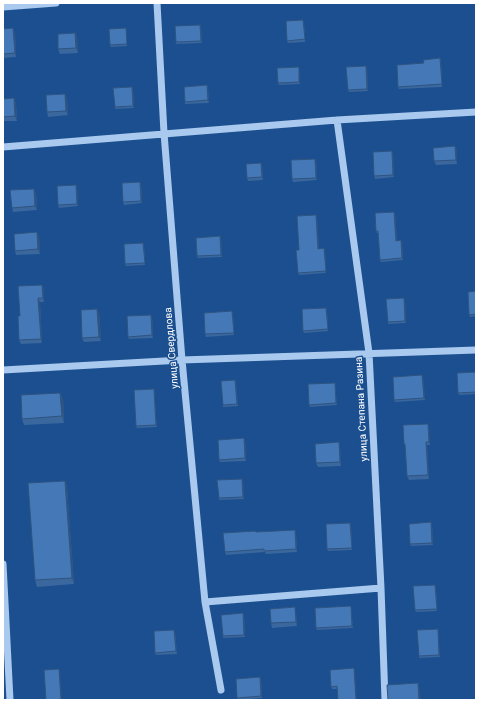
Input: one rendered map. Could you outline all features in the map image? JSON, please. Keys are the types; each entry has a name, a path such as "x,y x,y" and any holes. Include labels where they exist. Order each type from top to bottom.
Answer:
{"street":[{"path":"3,7 56,3"},
{"name":"улица Свердлова","path":"157,3 164,134 182,360 205,602 221,690"},
{"path":"3,147 337,120 476,112"},
{"name":"улица Степана Разина","path":"337,120 369,353 381,588 384,700"},
{"path":"3,370 182,360 476,350"},
{"path":"3,564 10,700"},
{"path":"205,602 381,588"}],"building":[{"path":"303,20 305,39 287,41 286,21"},
{"path":"200,25 201,41 176,42 175,26"},
{"path":"13,28 15,53 3,54 3,29"},
{"path":"126,28 127,44 110,45 109,29"},
{"path":"75,33 76,48 58,49 58,34"},
{"path":"440,58 442,84 398,87 397,65 424,63 423,60"},
{"path":"366,66 367,89 348,90 346,67"},
{"path":"299,67 299,82 278,83 277,68"},
{"path":"207,85 208,100 185,102 184,87"},
{"path":"132,87 133,106 115,107 113,88"},
{"path":"65,94 66,111 47,112 46,95"},
{"path":"14,98 15,116 3,117 3,99"},
{"path":"455,146 456,160 434,161 433,148"},
{"path":"392,151 393,175 374,176 373,152"},
{"path":"315,159 316,178 292,179 291,160"},
{"path":"261,163 262,177 247,178 246,164"},
{"path":"140,182 141,201 123,202 122,183"},
{"path":"76,185 77,204 58,205 57,186"},
{"path":"34,189 35,206 12,208 10,190"},
{"path":"394,212 396,241 401,240 402,258 380,260 375,213"},
{"path":"316,215 318,249 324,248 326,271 298,273 296,250 299,250 297,216"},
{"path":"37,232 38,249 15,251 14,234"},
{"path":"220,236 221,255 197,256 196,238"},
{"path":"143,243 145,263 125,264 124,244"},
{"path":"42,285 43,298 38,298 41,339 19,340 18,316 20,316 18,286"},
{"path":"476,291 476,314 469,315 468,292"},
{"path":"404,298 405,321 388,322 386,299"},
{"path":"326,308 328,329 303,331 302,309"},
{"path":"97,309 99,337 82,338 81,310"},
{"path":"232,311 234,333 205,334 204,313"},
{"path":"151,315 152,335 128,337 127,316"},
{"path":"476,372 476,392 458,393 457,373"},
{"path":"422,375 424,398 394,400 393,377"},
{"path":"235,380 237,404 223,405 221,381"},
{"path":"335,383 336,403 309,405 308,384"},
{"path":"154,389 156,425 136,426 134,390"},
{"path":"60,393 62,416 22,419 21,395"},
{"path":"428,424 429,442 426,442 428,475 407,476 403,425"},
{"path":"244,438 245,458 219,460 218,440"},
{"path":"339,442 340,462 316,463 315,444"},
{"path":"242,479 243,497 219,498 217,480"},
{"path":"65,481 72,578 35,580 28,483"},
{"path":"431,522 432,543 410,544 409,524"},
{"path":"350,523 352,548 327,549 326,524"},
{"path":"295,530 296,549 264,551 264,549 225,552 223,533"},
{"path":"435,585 437,609 415,610 413,586"},
{"path":"351,606 352,626 316,628 315,608"},
{"path":"295,607 296,622 271,623 270,609"},
{"path":"243,613 244,635 223,636 221,615"},
{"path":"438,629 439,655 419,656 417,630"},
{"path":"174,630 176,651 155,653 154,631"},
{"path":"354,668 356,700 338,700 337,686 331,687 330,670"},
{"path":"59,669 61,700 46,700 44,670"},
{"path":"260,677 261,696 237,698 236,679"},
{"path":"418,683 419,700 388,700 387,685"}]}
